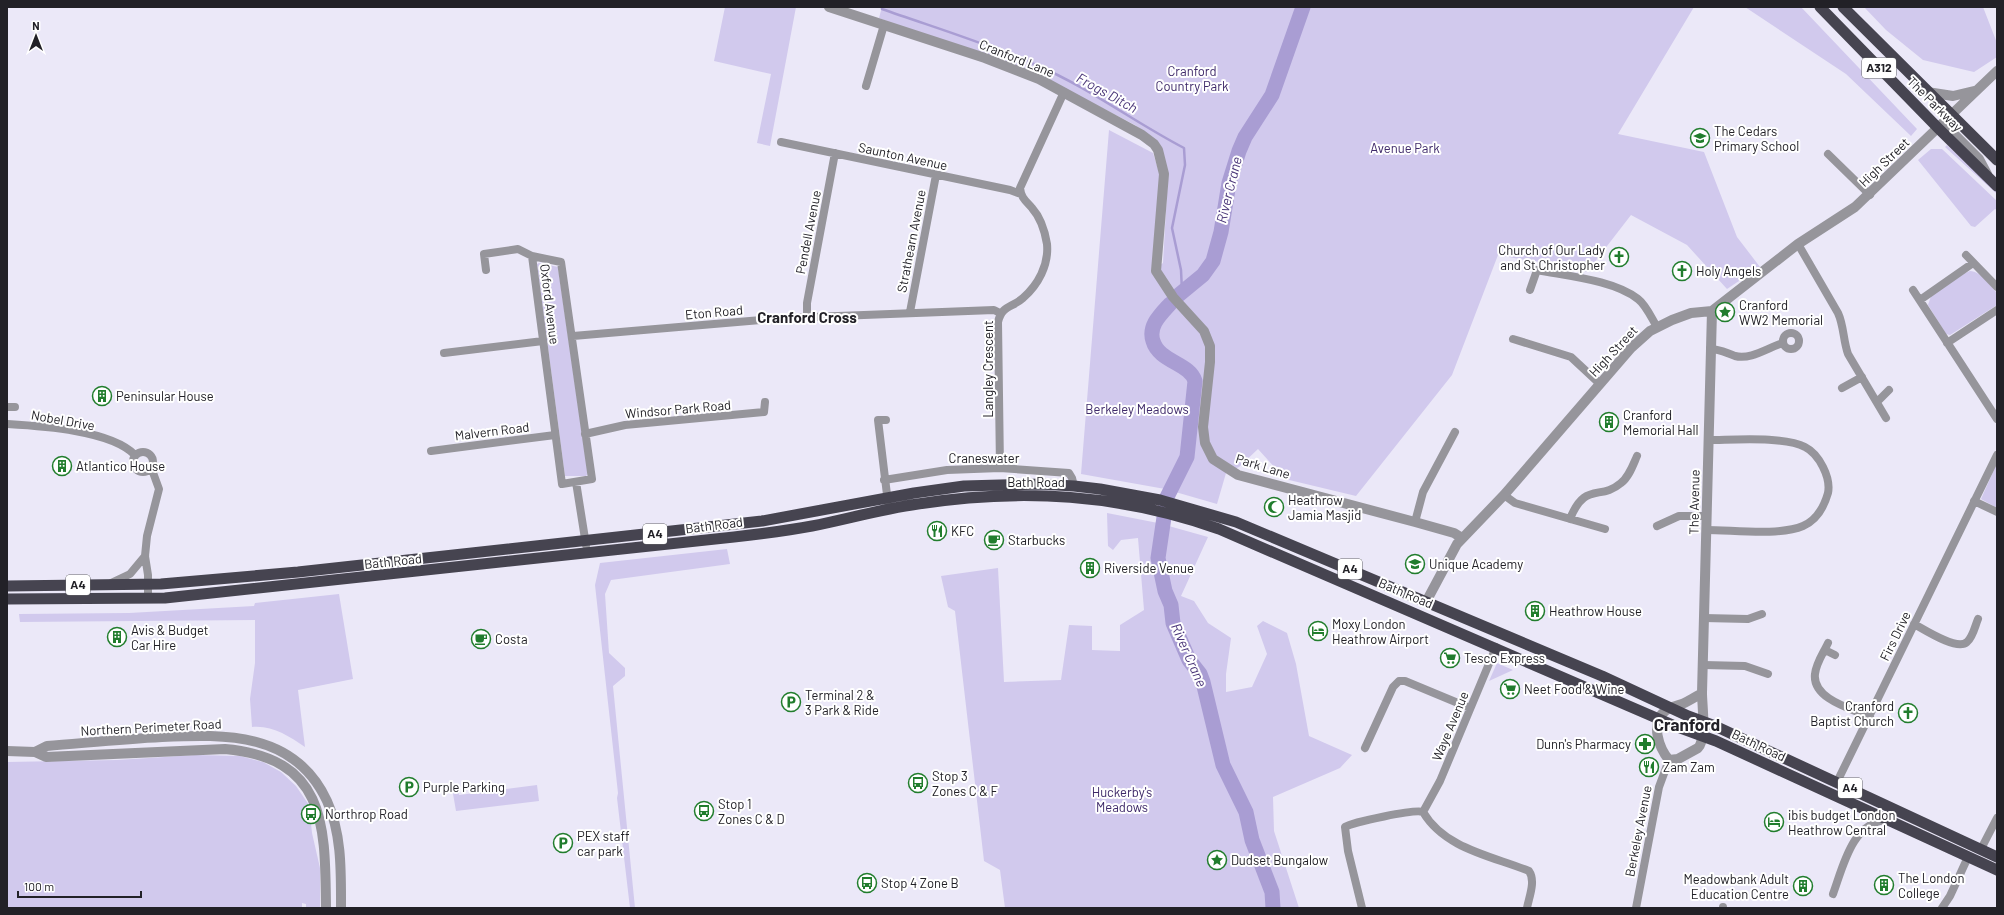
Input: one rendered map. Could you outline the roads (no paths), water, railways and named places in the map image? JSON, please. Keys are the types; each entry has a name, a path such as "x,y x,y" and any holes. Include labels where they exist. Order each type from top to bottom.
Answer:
{"highway":[{"name":"The Parkway","path":"1820,7 1940,125 1994,183"},
{"name":"The Parkway","path":"1843,7 1997,160"},
{"name":"Bath Road","path":"7,599 166,598 587,554 789,529 943,489 977,485 1040,484 1100,489 1158,505 1187,518 1239,537 1496,647 1659,719 1716,741 1997,870"},
{"name":"Bath Road","path":"7,586 107,585 148,580 298,572 762,521 888,504 965,498 1036,495 1092,498 1189,507 1249,527 1602,676 1670,708 1837,782 1997,857"},
{"path":"1496,647 1503,639 1510,637"}],"street":[{"name":"Cranford Lane","path":"829,7 985,58 1039,79 1142,135 1154,144 1158,150 1164,174 1156,271"},
{"path":"866,86 884,25"},
{"name":"High Street","path":"1426,602 1453,550 1462,538 1504,495 1630,348 1657,327 1691,313 1712,312 1720,303 1798,244 1831,224 1870,195 1997,71"},
{"path":"1927,92 1953,96 1976,90"},
{"path":"1021,194 1020,188 1024,178 1064,92"},
{"name":"Saunton Avenue","path":"781,142 1010,190 1021,194"},
{"name":"Pendell Avenue","path":"807,316 807,303 835,153"},
{"path":"1828,154 1870,195"},
{"name":"Strathearn Avenue","path":"910,312 936,175"},
{"name":"Langley Crescent","path":"1000,468 998,322 1000,313 1023,298 1038,282 1047,258 1046,237 1041,221 1021,194"},
{"path":"1798,244 1838,313 1843,323 1847,349 1886,418"},
{"path":"486,270 483,249 518,249 532,256"},
{"path":"1966,255 1997,287"},
{"name":"Oxford Avenue","path":"532,256 561,262 573,336 592,479 562,484 532,256"},
{"path":"1920,300 1973,263"},
{"path":"1530,290 1537,270 1595,282 1623,290 1639,300 1657,327"},
{"name":"Park Lane","path":"1156,271 1173,297 1204,330 1210,346 1210,362 1203,427 1205,443 1213,459 1238,475 1415,522 1454,533 1462,538"},
{"path":"1913,290 1997,419"},
{"name":"Eton Road","path":"573,336 807,316 994,310 1000,313"},
{"path":"1947,343 1997,310"},
{"name":"The Avenue","path":"1703,722 1702,693 1704,665 1712,312"},
{"path":"1514,339 1571,357 1600,384"},
{"path":"444,353 543,341"},
{"path":"1710,349 1722,350 1735,356 1752,356 1783,343"},
{"path":"1842,388 1862,377"},
{"path":"1876,402 1889,390"},
{"name":"Windsor Park Road","path":"585,434 625,425 764,412 765,402"},
{"path":"878,420 888,504"},
{"name":"Nobel Drive","path":"7,424 54,427 82,432 114,443 130,450 135,455"},
{"path":"1415,522 1423,492 1455,432"},
{"name":"Malvern Road","path":"431,451 555,435"},
{"path":"1706,530 1786,531 1804,526 1818,516 1825,502 1829,487 1827,475 1819,458 1806,447 1789,441 1708,440"},
{"path":"141,452 150,455 153,460 151,467 147,471 138,470 133,463 135,455 141,452"},
{"path":"1570,519 1577,503 1587,495 1610,489 1623,482 1638,456"},
{"name":"Firs Drive","path":"1837,782 1997,456"},
{"path":"148,598 148,580 145,556 147,536 160,489 151,467"},
{"name":"Craneswater","path":"884,480 947,470 1000,468 1069,473 1074,486"},
{"path":"576,482 587,554"},
{"path":"1504,495 1515,503 1605,529"},
{"path":"1974,501 1997,512"},
{"path":"1657,526 1679,516 1707,516"},
{"path":"107,585 130,574 145,556"},
{"path":"1704,618 1748,619 1762,614"},
{"path":"1914,624 1952,644 1959,645 1964,644 1970,639 1978,619"},
{"path":"1835,655 1826,646 1815,675 1819,690 1826,697 1870,717"},
{"name":"Waye Avenue","path":"1423,812 1440,781 1496,647"},
{"path":"1704,665 1746,666 1768,674"},
{"path":"1365,748 1393,687 1399,681 1404,681 1470,708"},
{"path":"1702,693 1684,703 1670,708 1659,719 1657,731 1658,738 1664,754 1669,760 1694,751 1700,746 1703,722"},
{"name":"Northern Perimeter Road","path":"35,752 47,746 134,738 209,735 244,738 278,749 307,771 315,780 327,802 338,841 341,908"},
{"name":"Northern Perimeter Road","path":"7,751 35,752 46,757 225,749 252,752 273,760 298,778 310,794 318,811 324,844 326,908"},
{"name":"Berkeley Avenue","path":"1636,908 1659,787 1669,760"},
{"path":"1362,908 1348,851 1345,827 1350,824 1414,811 1423,812 1428,820 1458,845 1529,871 1532,875 1532,881 1527,908"},
{"path":"1833,894 1854,842 1864,829 1871,812"},
{"path":"1981,849 1997,818"},
{"path":"1864,829 1876,822 1888,820"},
{"path":"1942,908 1950,896 1968,857"}],"waterway":[{"name":"Frogs Ditch","path":"882,7 882,9 1036,65 1092,94 1184,148 1185,165 1172,228 1181,270 1182,291"},
{"name":"River Crane","path":"1175,298 1203,275 1213,261 1221,232 1229,183 1239,151 1245,137 1272,95 1303,7"},
{"name":"River Crane","path":"1170,304 1156,321 1152,330 1153,341 1161,354 1187,370 1195,381 1187,457 1167,497 1158,558 1165,591 1171,605 1173,623 1189,660 1200,674 1203,682 1223,765 1246,812 1252,840 1272,892 1273,908"}],"place":[{"name":"The Cedars Primary School","path":"1700,138"},
{"name":"Church of Our Lady and St Christopher","path":"1619,257"},
{"name":"Holy Angels","path":"1682,271"},
{"name":"Cranford WW2 Memorial","path":"1725,312"},
{"name":"Peninsular House","path":"102,396"},
{"name":"Cranford Memorial Hall","path":"1609,422"},
{"name":"Atlantico House","path":"62,466"},
{"name":"Heathrow Jamia Masjid","path":"1274,507"},
{"name":"KFC","path":"937,531"},
{"name":"Starbucks","path":"994,540"},
{"name":"Unique Academy","path":"1415,564"},
{"name":"Riverside Venue","path":"1090,568"},
{"name":"Heathrow House","path":"1535,611"},
{"name":"Moxy London Heathrow Airport","path":"1318,631"},
{"name":"Avis & Budget Car Hire","path":"117,637"},
{"name":"Costa","path":"481,639"},
{"name":"Tesco Express","path":"1450,658"},
{"name":"Neet Food & Wine","path":"1510,689"},
{"name":"Terminal 2 & 3 Park & Ride","path":"791,702"},
{"name":"Cranford Baptist Church","path":"1908,713"},
{"name":"Dunn's Pharmacy","path":"1645,744"},
{"name":"Zam Zam","path":"1649,767"},
{"name":"Stop 3 Zones C & F","path":"918,783"},
{"name":"Purple Parking","path":"409,787"},
{"name":"Stop 1 Zones C & D","path":"704,811"},
{"name":"Northrop Road","path":"311,814"},
{"name":"ibis budget London Heathrow Central","path":"1774,822"},
{"name":"PEX staff car park","path":"563,843"},
{"name":"Dudset Bungalow","path":"1217,860"},
{"name":"Stop 4 Zone B","path":"867,883"},
{"name":"The London College","path":"1884,885"},
{"name":"Meadowbank Adult Education Centre","path":"1803,886"}],"district":[{"name":"Cranford Cross","path":"807,318"},
{"name":"Cranford","path":"1687,725"}],"park label":[{"name":"Cranford Country Park","path":"1192,78"},
{"name":"Avenue Park","path":"1405,148"},
{"name":"Berkeley Meadows","path":"1137,409"},
{"name":"Huckerby's Meadows","path":"1122,800"}]}
